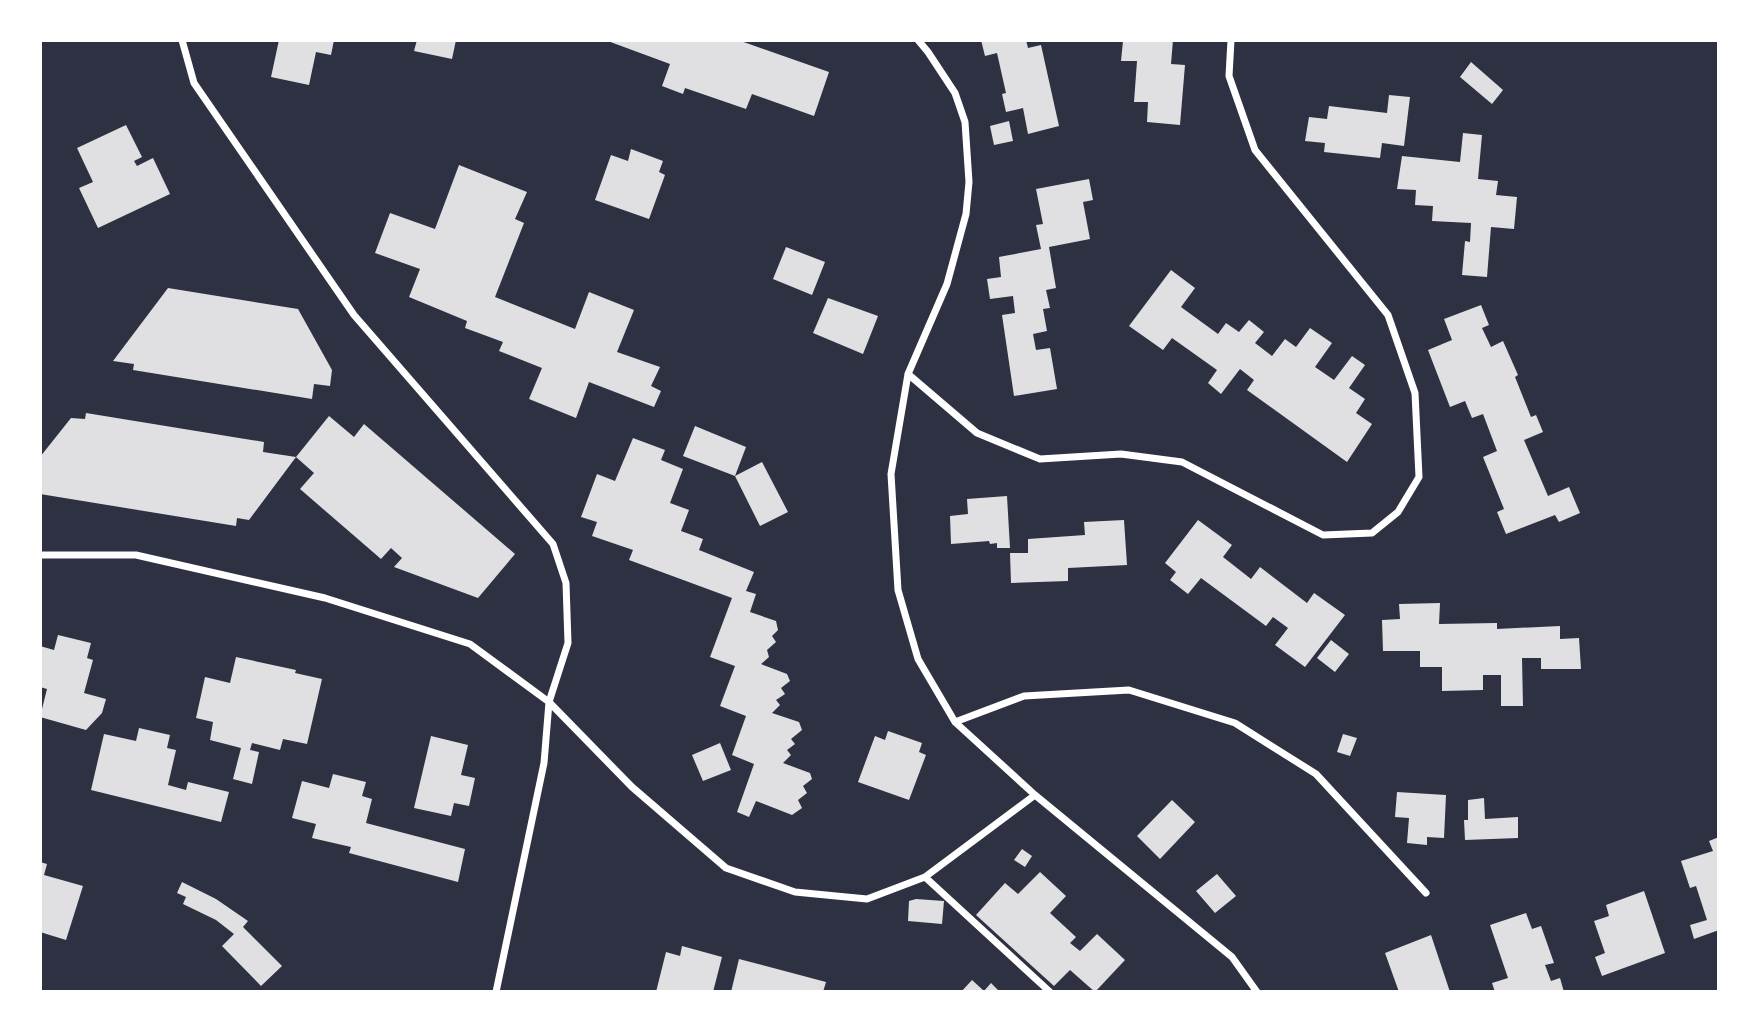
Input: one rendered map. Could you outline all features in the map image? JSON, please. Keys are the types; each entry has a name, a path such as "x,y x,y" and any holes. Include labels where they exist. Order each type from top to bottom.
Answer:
{"street":[{"path":"182,40 194,83 354,315 553,544 566,583 568,643 548,702 544,763 496,992"},
{"path":"918,40 955,93 965,122 969,182 965,214 947,284 908,374 891,474 898,590 918,659 955,722 1035,795 1232,957 1257,992"},
{"path":"908,374 977,433 1040,458 1121,454 1182,462 1323,535 1372,533 1398,512 1419,477 1418,449 1415,393 1388,315 1255,150 1229,76 1231,40"},
{"path":"40,555 136,555 325,597 470,644 548,702 632,787 726,868 795,892 867,899 925,877 1035,795"},
{"path":"955,722 1024,696 1129,690 1235,723 1316,774 1426,893"},
{"path":"925,877 1050,992"}],"building":[{"path":"279,40 334,40 331,55 316,52 309,85 271,77"},
{"path":"417,40 456,40 452,59 414,51"},
{"path":"605,40 738,40 829,72 814,116 752,94 746,109 685,88 683,94 662,86 670,64"},
{"path":"981,40 1026,40 1028,48 1041,45 1059,126 1028,134 1023,108 1006,112 1002,94 1006,93 997,53 985,56"},
{"path":"1173,40 1171,64 1185,65 1180,125 1147,122 1148,102 1134,102 1137,61 1121,61 1123,41"},
{"path":"1471,62 1503,90 1492,104 1460,77"},
{"path":"1389,95 1410,97 1404,146 1382,143 1380,158 1324,152 1325,143 1305,141 1309,117 1327,119 1329,106 1387,113"},
{"path":"1009,121 1013,141 994,145 990,126"},
{"path":"126,125 142,157 134,161 137,166 153,158 170,194 98,228 79,188 93,182 77,148"},
{"path":"1463,133 1482,135 1478,179 1498,181 1496,195 1517,197 1514,229 1491,227 1487,277 1462,275 1465,241 1470,242 1471,223 1432,221 1433,206 1415,205 1416,190 1397,189 1402,156 1460,162"},
{"path":"631,149 663,161 659,172 665,175 649,219 595,200 611,155 628,161"},
{"path":"459,165 527,192 515,219 524,223 495,297 575,329 589,292 634,310 617,352 660,367 651,386 661,391 654,407 589,382 576,418 529,399 542,368 499,351 503,342 465,328 467,321 409,297 420,269 375,253 390,213 435,229"},
{"path":"1089,179 1093,200 1083,202 1090,239 1049,247 1056,288 1046,290 1050,308 1043,309 1047,331 1033,334 1036,350 1050,348 1057,389 1014,396 1002,315 1015,313 1013,296 990,299 987,279 1001,277 999,257 1041,249 1036,225 1043,224 1036,189"},
{"path":"786,247 825,262 812,295 773,279"},
{"path":"1171,270 1195,288 1181,307 1218,334 1226,323 1239,332 1249,320 1264,332 1255,343 1272,356 1285,339 1296,347 1310,328 1332,343 1315,367 1334,380 1352,356 1365,365 1349,388 1365,399 1356,413 1372,424 1347,462 1247,390 1254,380 1240,369 1221,394 1208,383 1217,370 1172,338 1163,350 1129,326"},
{"path":"168,288 298,309 332,370 330,386 314,384 312,399 133,370 134,364 113,361"},
{"path":"828,298 878,316 863,354 813,333"},
{"path":"1481,305 1489,325 1482,328 1491,347 1503,341 1518,375 1515,377 1531,417 1536,415 1543,432 1524,440 1548,496 1569,487 1580,513 1559,522 1555,515 1506,534 1497,512 1504,509 1483,457 1497,451 1483,414 1472,418 1465,401 1450,407 1428,350 1452,340 1444,319"},
{"path":"86,413 264,442 263,452 296,457 249,520 237,518 236,526 40,494 40,457 71,418 85,419"},
{"path":"329,416 354,437 364,424 515,554 478,598 394,567 402,558 391,548 381,559 300,489 314,473 296,457"},
{"path":"695,426 746,447 735,476 683,456"},
{"path":"633,438 665,450 661,460 683,469 670,503 689,510 681,531 703,539 699,550 754,572 746,591 756,594 750,612 776,621 778,630 772,636 776,642 767,650 769,657 761,664 787,674 790,681 781,688 785,694 776,700 780,705 772,713 799,722 802,730 791,739 795,744 787,750 791,755 783,763 810,773 812,779 803,786 807,793 798,800 802,808 792,815 756,801 749,817 737,812 754,764 732,755 746,716 720,706 735,666 710,657 732,598 629,560 633,550 592,536 597,522 581,517 597,474 615,481"},
{"path":"762,462 788,512 760,526 735,476"},
{"path":"1007,496 1010,548 997,548 997,543 990,544 989,541 951,544 950,516 968,514 967,499"},
{"path":"1124,520 1127,565 1068,568 1068,581 1011,583 1010,553 1028,553 1028,539 1085,535 1084,522"},
{"path":"1198,520 1232,545 1223,557 1251,579 1260,567 1307,603 1314,593 1345,615 1305,667 1275,645 1288,628 1273,617 1266,626 1201,578 1188,594 1170,580 1176,572 1165,563"},
{"path":"1440,603 1439,624 1497,623 1497,629 1560,626 1560,639 1579,638 1581,669 1541,669 1541,658 1522,658 1523,706 1501,706 1501,675 1483,675 1483,690 1442,691 1442,667 1420,667 1420,651 1383,651 1382,620 1400,619 1399,604"},
{"path":"58,635 91,643 87,658 93,660 84,693 106,699 102,713 86,730 40,717 47,689 40,687 40,646 54,650"},
{"path":"1331,640 1349,654 1335,672 1317,658"},
{"path":"236,657 296,670 295,673 322,679 307,744 283,739 280,750 252,743 250,750 259,752 252,784 233,779 241,748 210,740 213,722 196,718 205,677 230,683"},
{"path":"139,728 170,735 167,748 176,750 168,785 186,790 188,782 229,792 221,822 91,790 104,734 136,741"},
{"path":"888,731 922,743 919,752 926,755 909,800 858,782 875,736 885,740"},
{"path":"1343,734 1357,738 1350,756 1337,752"},
{"path":"431,736 468,745 461,775 475,778 469,806 454,803 451,816 414,808"},
{"path":"720,743 731,770 703,781 692,755"},
{"path":"333,774 366,782 362,796 372,799 366,823 465,849 458,882 349,853 351,847 312,838 316,824 292,818 302,781 329,788"},
{"path":"1397,792 1446,795 1444,838 1427,837 1427,845 1407,843 1409,818 1395,817"},
{"path":"1484,798 1485,819 1518,817 1518,838 1465,840 1464,820 1468,820 1468,800"},
{"path":"1172,800 1195,822 1160,859 1137,836"},
{"path":"1719,837 1719,930 1694,939 1690,925 1707,920 1696,886 1690,888 1681,861 1713,851 1709,841"},
{"path":"1022,849 1032,856 1025,867 1014,860"},
{"path":"40,862 47,864 44,875 83,886 66,940 40,932"},
{"path":"1040,872 1066,896 1050,913 1076,937 1070,943 1080,951 1097,934 1125,960 1095,992 1070,970 1054,986 976,915 1005,883 1018,894"},
{"path":"1217,874 1236,896 1215,913 1196,891"},
{"path":"182,882 216,899 248,921 243,927 282,966 261,986 222,946 234,934 216,920 183,904 186,897 177,893"},
{"path":"1644,891 1665,953 1602,976 1595,957 1605,953 1594,921 1609,916 1606,905"},
{"path":"909,901 944,901 942,924 908,921"},
{"path":"1526,913 1532,929 1541,926 1554,963 1545,965 1551,981 1560,978 1564,992 1495,992 1492,983 1508,978 1490,925"},
{"path":"1431,935 1450,992 1399,992 1385,953"},
{"path":"682,946 722,957 713,992 656,992 666,952 680,956"},
{"path":"739,959 826,982 823,992 731,992"},
{"path":"972,980 984,991 991,983 1000,992 961,992"}]}
